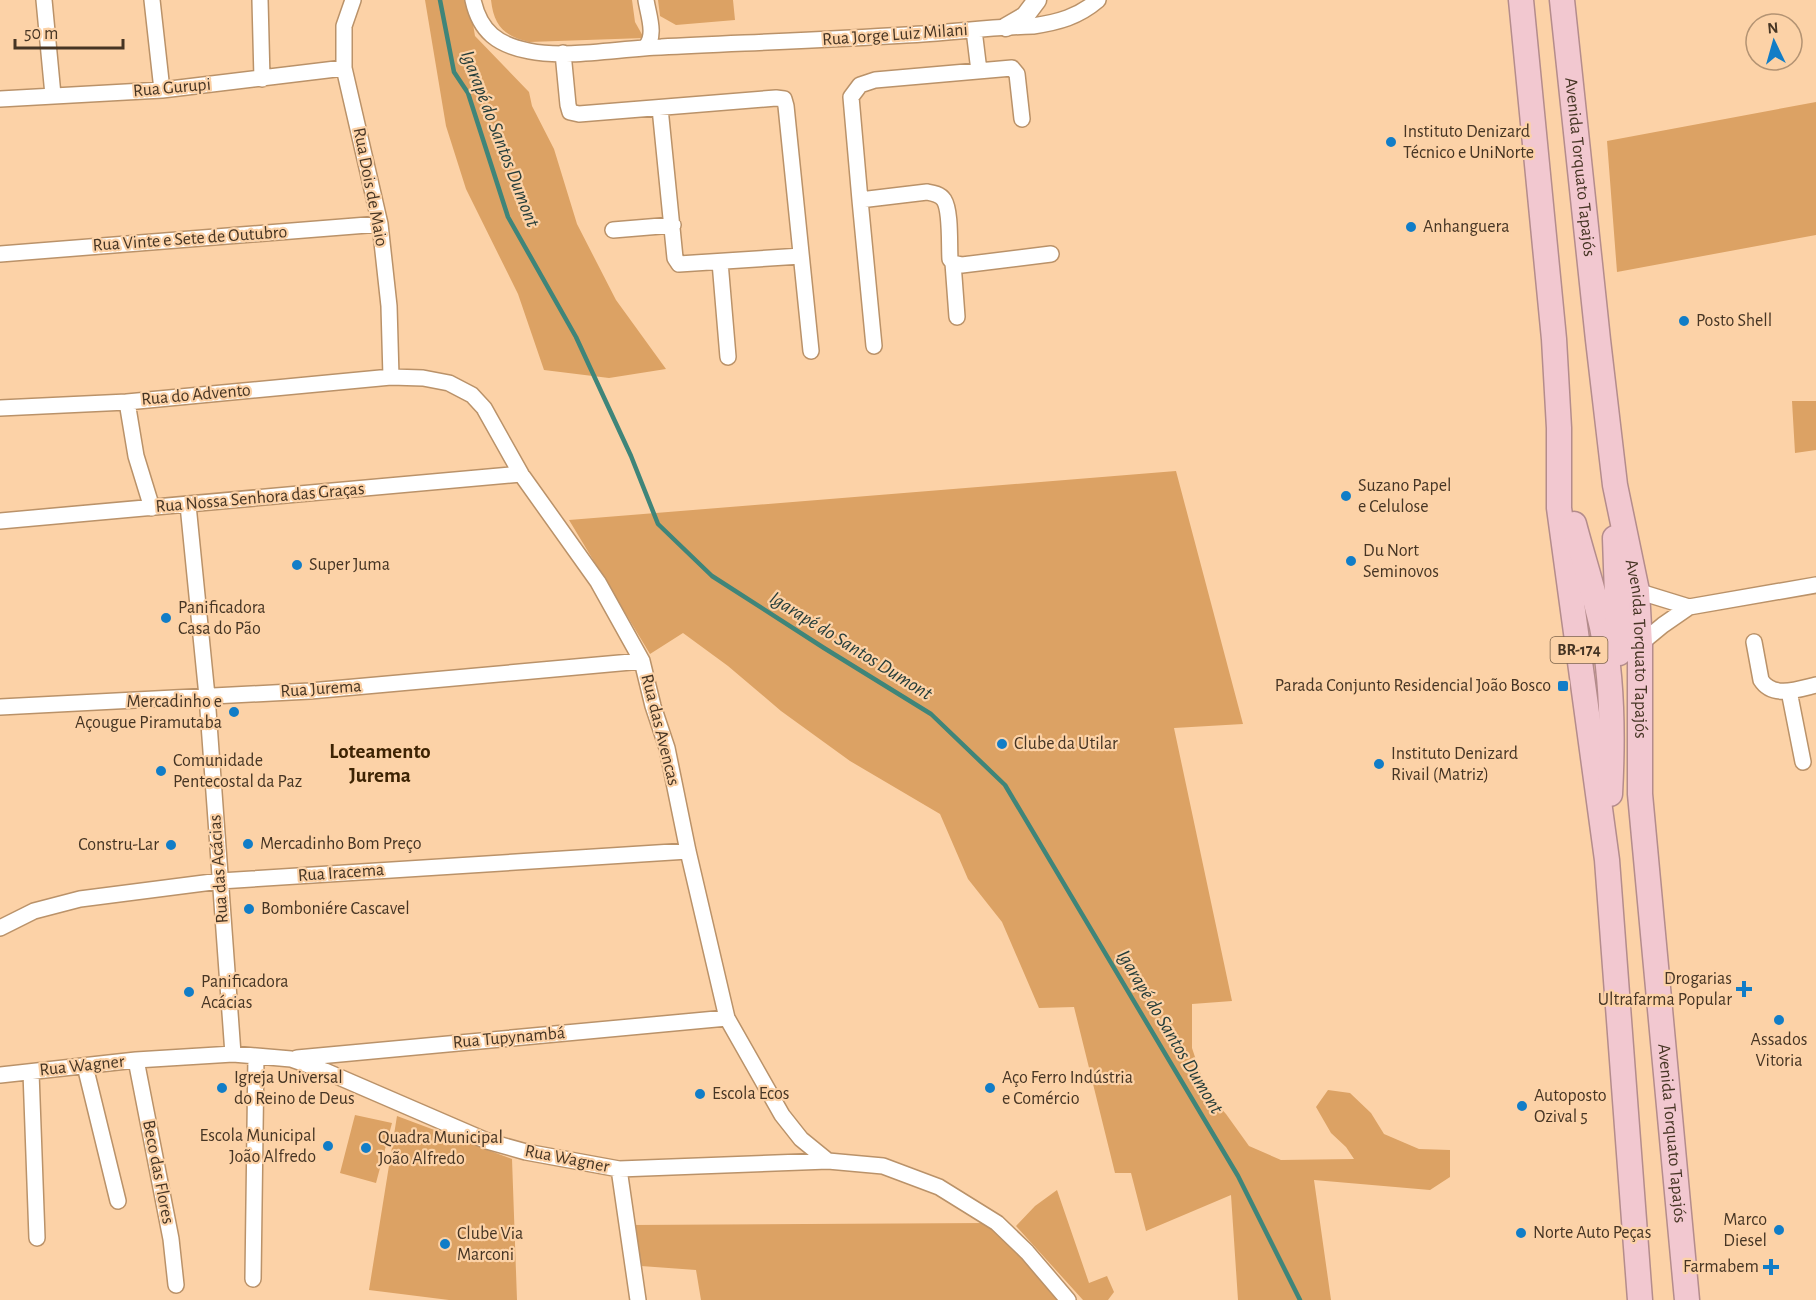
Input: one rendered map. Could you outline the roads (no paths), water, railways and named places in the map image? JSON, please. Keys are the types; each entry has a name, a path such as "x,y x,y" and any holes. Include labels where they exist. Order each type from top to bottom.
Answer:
{"highway":[{"name":"BR-174","path":"1521,0 1550,297 1560,469 1559,507 1607,860 1640,1300"},
{"name":"Avenida Torquato Tapajós","path":"1562,0 1615,485 1637,591 1640,644 1640,794 1687,1300"},
{"path":"1615,485 1620,686 1625,724 1640,794"}],"street":[{"path":"44,0 54,95"},
{"path":"152,0 162,90"},
{"path":"260,0 262,80"},
{"name":"Rua Dois de Maio","path":"353,0 344,26 344,69 380,224 388,306 391,377"},
{"name":"Rua Jorge Luiz Milani","path":"473,0 481,24 487,33 529,51 563,53 1033,27 1066,20 1084,11 1098,0"},
{"path":"645,47 651,40 646,0"},
{"path":"1006,27 1025,16 1037,0"},
{"path":"650,27 666,41 686,45"},
{"path":"974,30 979,72"},
{"path":"563,53 570,112 579,114 784,99 811,351"},
{"path":"874,345 851,97 860,85 875,80 1012,68 1017,74 1022,119"},
{"name":"Rua Gurupi","path":"0,99 162,90 344,69"},
{"path":"660,108 675,258 679,264 801,256"},
{"path":"860,200 927,192 937,194 944,200 947,211 950,259 953,264 957,316"},
{"name":"Rua Vinte e Sete de Outubro","path":"0,254 380,224"},
{"path":"612,230 673,225"},
{"path":"953,264 962,265 1051,254"},
{"path":"720,262 728,357"},
{"name":"Rua do Advento","path":"0,408 127,402 391,377"},
{"name":"Rua das Avencas","path":"391,377 423,378 449,383 472,395 484,408 520,474 598,582 642,661 653,706 667,748 688,851 727,1018 782,1115 801,1139 828,1161"},
{"path":"127,402 136,456 152,508"},
{"name":"Rua Nossa Senhora das Graças","path":"0,521 520,474"},
{"name":"Rua das Acácias","path":"188,505 207,696 232,1054"},
{"path":"1640,644 1689,607 1816,585"},
{"path":"1637,591 1689,607"},
{"path":"1754,642 1764,685 1773,690 1789,691 1816,685"},
{"name":"Rua Jurema","path":"0,707 310,691 642,661"},
{"path":"1789,691 1803,762"},
{"name":"Rua Iracema","path":"0,928 34,911 80,899 220,881 688,851"},
{"name":"Rua Tupynambá","path":"291,1059 727,1018"},
{"name":"Rua Wagner","path":"0,1075 136,1060 232,1054 291,1059 326,1071 487,1141 526,1152 619,1168 828,1161 883,1166 939,1187 997,1223 1027,1252 1068,1300"},
{"path":"254,1280 256,1056"},
{"name":"Beco das Flores","path":"136,1060 171,1239 176,1285"},
{"path":"85,1066 118,1201"},
{"path":"32,1072 37,1238"},
{"path":"619,1168 638,1300"}],"waterway":[{"name":"Igarapé do Santos Dumont","path":"440,0 454,72 468,93 508,217 576,337 631,456 658,524 712,576 931,714 1005,785 1238,1176 1300,1300"}],"place":[{"name":"Instituto Denizard Técnico e UniNorte","path":"1391,142"},
{"name":"Anhanguera","path":"1411,227"},
{"name":"Posto Shell","path":"1684,321"},
{"name":"Suzano Papel e Celulose","path":"1346,496"},
{"name":"Du Nort Seminovos","path":"1351,561"},
{"name":"Super Juma","path":"297,565"},
{"name":"Panificadora Casa do Pão","path":"166,618"},
{"name":"Parada Conjunto Residencial João Bosco","path":"1563,686"},
{"name":"Mercadinho e Açougue Piramutaba","path":"234,712"},
{"name":"Clube da Utilar","path":"1002,744"},
{"name":"Instituto Denizard Rivail (Matriz)","path":"1379,764"},
{"name":"Comunidade Pentecostal da Paz","path":"161,771"},
{"name":"Mercadinho Bom Preço","path":"248,844"},
{"name":"Constru-Lar","path":"171,845"},
{"name":"Bomboniére Cascavel","path":"249,909"},
{"name":"Drogarias Ultrafarma Popular","path":"1744,989"},
{"name":"Panificadora Acácias","path":"189,992"},
{"name":"Assados Vitoria","path":"1779,1020"},
{"name":"Igreja Universal do Reino de Deus","path":"222,1088"},
{"name":"Aço Ferro Indústria e Comércio","path":"990,1088"},
{"name":"Escola Ecos","path":"700,1094"},
{"name":"Autoposto Ozival 5","path":"1522,1106"},
{"name":"Escola Municipal João Alfredo","path":"328,1146"},
{"name":"Quadra Municipal João Alfredo","path":"366,1148"},
{"name":"Marco Diesel","path":"1779,1230"},
{"name":"Norte Auto Peças","path":"1521,1233"},
{"name":"Clube Via Marconi","path":"445,1244"},
{"name":"Farmabem","path":"1771,1267"}],"district":[{"name":"Loteamento Jurema","path":"380,763"}]}
